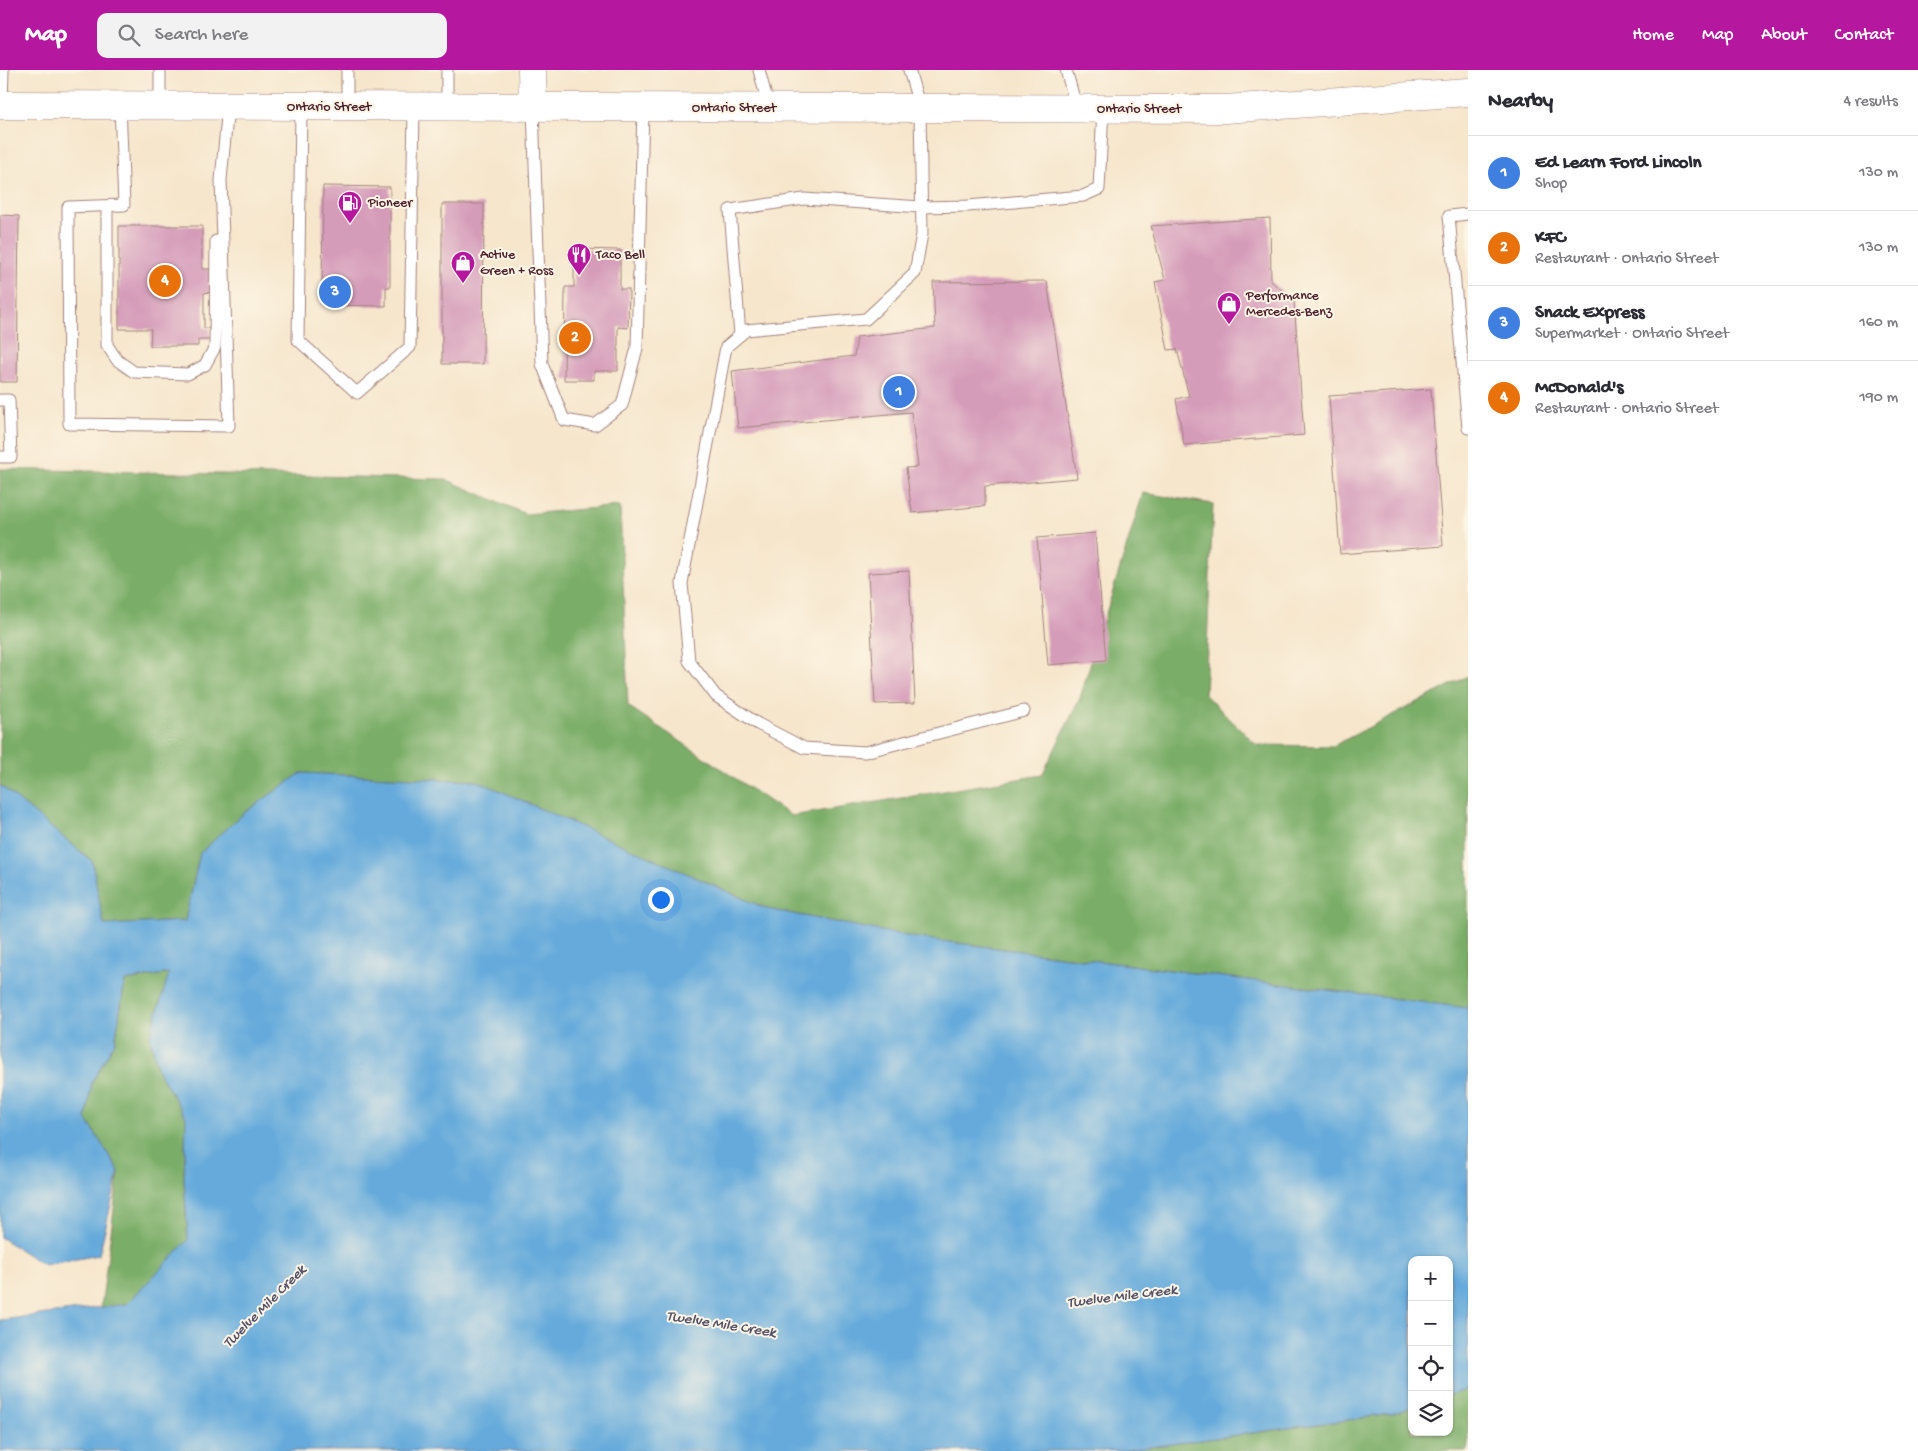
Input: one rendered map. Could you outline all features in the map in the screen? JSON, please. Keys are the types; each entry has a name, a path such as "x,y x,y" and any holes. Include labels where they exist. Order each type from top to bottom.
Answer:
{"main road":[{"path":"532,70 533,108"},
{"name":"Ontario Street","path":"1,105 1225,109 1468,92"}],"lane":[{"path":"1,105 3,70"},
{"path":"160,70 160,106"},
{"path":"347,70 347,107"},
{"path":"447,70 447,107"},
{"path":"759,70 769,108"},
{"path":"909,70 920,108 922,234 915,273 866,319 746,330 726,347 682,583 690,661 716,696 758,724 804,748 865,752 1024,711"},
{"path":"740,335 730,210 804,199 921,207 968,206 1083,196 1099,189 1090,109 1066,70"},
{"path":"120,105 124,205 68,207 69,424 229,426 221,180 228,106"},
{"path":"301,106 298,340 357,393 410,347 414,107"},
{"path":"533,108 542,364 564,420 594,425 622,405 637,348 643,108"},
{"path":"107,206 107,345 117,360 134,372 188,374 205,365 215,348 216,229 222,221"},
{"path":"1468,214 1449,216 1468,428"},
{"path":"0,400 9,400 11,457 0,457"}],"green space":[{"path":"0,469 445,479 526,514 620,506 628,706 791,816 1042,775 1080,698 1143,493 1213,504 1205,695 1257,745 1333,746 1468,676 1468,1008 918,938 767,909 477,781 301,773 244,813 200,853 185,921 104,925 92,861 0,785"},
{"path":"169,973 150,1036 158,1071 186,1117 184,1179 188,1241 127,1304 101,1308 119,1171 86,1119 92,1082 115,1042 125,981"},
{"path":"1468,1389 1468,1451 1120,1451 1391,1414 1408,1408 1408,1436 1453,1436 1453,1394"}],"water":[{"name":"Twelve Mile Creek","path":"301,773 478,781 767,909 918,938 1468,1008 1468,1389 1453,1394 1453,1256 1408,1256 1408,1408 1391,1414 1120,1451 0,1451 0,1320 127,1304 188,1240 184,1179 186,1117 158,1071 150,1036 169,973 125,981 115,1042 92,1082 86,1119 119,1171 99,1255 44,1265 0,1237 0,785 92,861 104,925 185,921 200,853 244,813"}],"building":[{"path":"323,186 390,187 390,287 386,287 386,306 322,305"},
{"name":"Active Green + Ross","path":"442,204 484,204 483,364 442,364"},
{"path":"0,215 19,216 17,382 0,382"},
{"name":"Performance Mercedes-Benz","path":"1270,218 1271,281 1294,301 1304,435 1184,445 1176,399 1189,396 1177,349 1168,350 1155,282 1165,280 1151,226"},
{"path":"119,226 202,226 202,269 212,269 211,292 204,293 204,328 210,328 210,340 198,340 198,346 150,346 151,329 119,329"},
{"path":"574,249 620,250 620,289 629,289 628,328 618,327 618,371 594,371 594,380 564,380 565,287 574,287"},
{"path":"1047,281 1077,478 985,486 985,506 912,513 906,468 918,467 911,412 738,428 732,371 854,356 857,337 935,328 933,282"},
{"path":"1431,389 1443,546 1340,554 1329,396"},
{"path":"1095,533 1106,660 1048,665 1037,538"},
{"path":"909,571 915,703 875,704 868,573"}],"place":[{"name":"Pioneer","path":"350,224"},
{"name":"Taco Bell","path":"579,276"},
{"name":"McDonald's","path":"165,281"},
{"name":"Active Green + Ross","path":"463,284"},
{"name":"Snack Express","path":"335,292"},
{"name":"Performance Mercedes-Benz","path":"1229,325"},
{"name":"KFC","path":"575,338"},
{"name":"Ed Learn Ford Lincoln","path":"899,392"}]}
